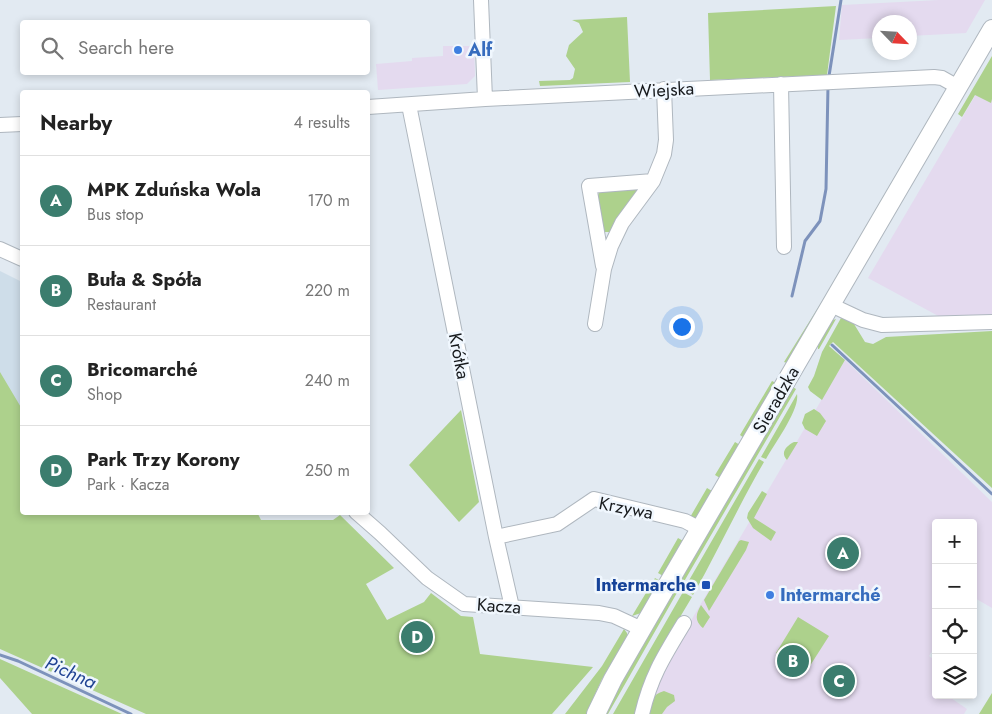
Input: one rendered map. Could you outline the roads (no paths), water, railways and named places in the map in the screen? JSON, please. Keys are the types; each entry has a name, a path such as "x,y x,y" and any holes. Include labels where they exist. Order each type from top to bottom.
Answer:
{"main road":[{"name":"Sieradzka","path":"596,714 613,679 992,29"}],"street":[{"path":"481,0 485,99"},
{"name":"Wiejska","path":"370,108 485,99 934,77 942,78 958,87"},
{"path":"781,84 784,246"},
{"path":"595,324 604,269 612,246 622,223 652,181 662,160 666,140 664,90"},
{"name":"Krótka","path":"409,106 496,537 512,607"},
{"path":"0,126 20,124"},
{"path":"604,269 589,186 652,181"},
{"path":"0,249 20,258"},
{"path":"831,305 863,320 882,325 992,322"},
{"name":"Krzywa","path":"496,537 557,524 594,499 685,521 700,529"},
{"name":"Kacza","path":"359,515 426,578 464,604 599,613 614,616 642,629"},
{"path":"642,714 658,666 684,623"}],"waterway":[{"path":"829,76 841,0"},
{"path":"792,296 805,241 820,221 826,189 828,86"},
{"path":"832,345 992,494"},
{"name":"Pichna","path":"0,655 18,661 131,714"}],"place":[{"name":"Alf","path":"458,50"},
{"name":"MPK Zduńska Wola","path":"843,553"},
{"name":"Intermarche","path":"706,585"},
{"name":"Intermarché","path":"770,595"},
{"name":"Park Trzy Korony","path":"417,637"},
{"name":"Buła & Spóła","path":"793,661"},
{"name":"Bricomarché","path":"839,681"}]}
